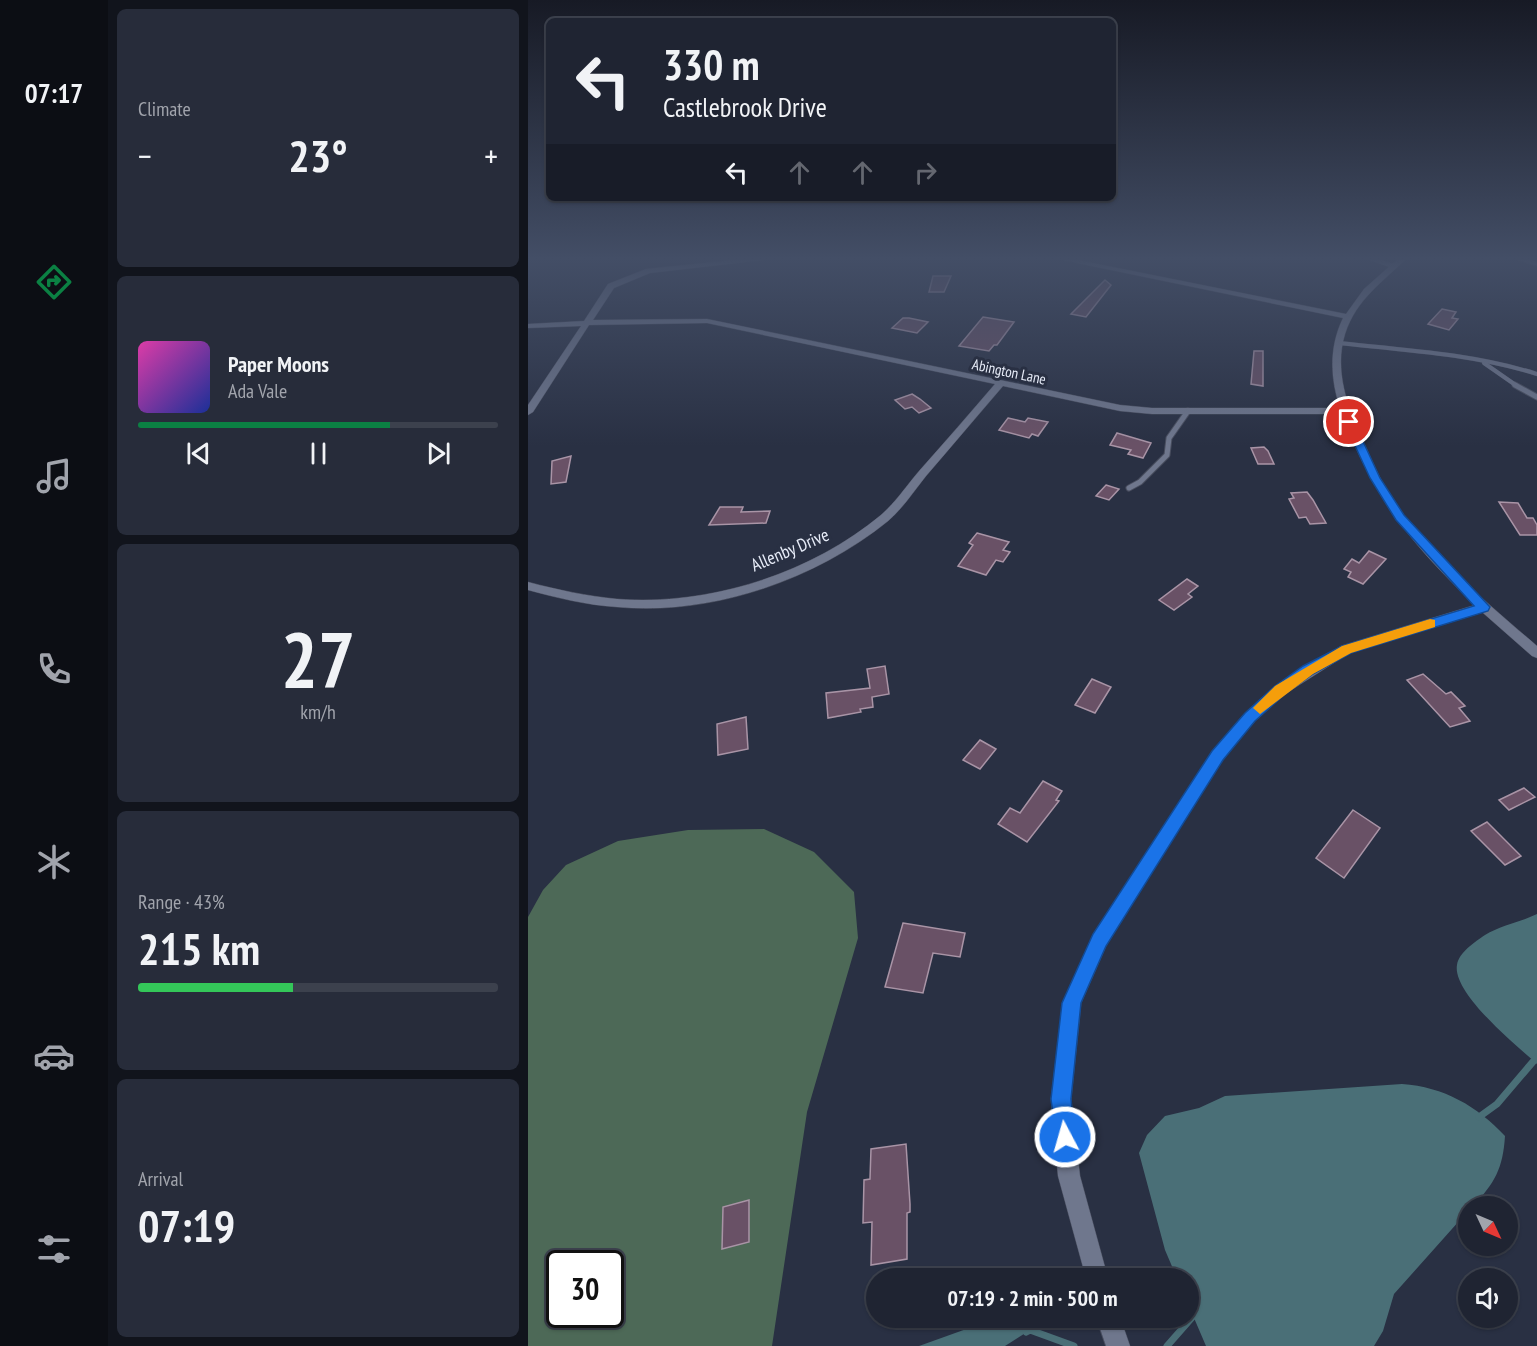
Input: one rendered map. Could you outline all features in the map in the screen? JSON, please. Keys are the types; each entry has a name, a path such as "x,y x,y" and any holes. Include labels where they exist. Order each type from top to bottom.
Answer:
{"street":[{"path":"528,412 587,320"},
{"name":"Abington Lane","path":"528,326 659,320"},
{"name":"Abington Lane","path":"690,320 707,321 1120,408 1188,411 1344,411"},
{"path":"1347,320 1338,343 1337,377 1344,411 1375,478 1400,518 1460,585 1537,653"},
{"name":"Allenby Drive","path":"528,586 554,595 596,603 670,602 754,586 801,568 855,540 885,517 1000,384"},
{"path":"1094,1268 1069,1176 1061,1099 1072,1003 1100,940 1217,756 1250,717 1280,690 1346,649 1484,607"},
{"path":"1112,1328 1118,1346"}],"lane":[{"path":"1338,343 1465,357 1505,364 1537,374"},
{"path":"1465,357 1501,371 1527,394 1537,397"},
{"path":"1129,488 1140,482 1167,455 1169,438 1188,411"}],"shaded area":[{"path":"764,829 814,852 854,892 858,938 807,1112 772,1346 528,1346 528,917 543,890 566,865 618,841 688,830"},
{"path":"1537,914 1537,1064 1475,1004 1458,977 1457,965 1464,952 1485,935"},
{"path":"1402,1084 1417,1086 1432,1089 1459,1100 1483,1116 1505,1136 1497,1174 1482,1196 1458,1196 1458,1222 1394,1294 1383,1331 1374,1346 1206,1346 1198,1328 1199,1268 1173,1268 1165,1250 1139,1153 1147,1135 1165,1116 1199,1108 1225,1096"},
{"path":"969,1328 1029,1328 1030,1330 1005,1346 919,1346"}],"building":[{"path":"901,320 928,322 917,333 892,328"},
{"path":"981,320 1014,322 997,345 989,351 959,346"},
{"path":"1432,320 1457,320 1449,330 1428,324"},
{"path":"1254,351 1263,351 1263,386 1251,384"},
{"path":"912,394 931,408 919,413 912,407 905,409 895,400"},
{"path":"1008,418 1025,422 1028,418 1048,422 1038,436 1032,434 1029,438 999,430"},
{"path":"1117,433 1151,443 1143,458 1128,454 1131,450 1110,445"},
{"path":"1264,447 1274,464 1258,464 1251,448"},
{"path":"571,456 566,482 551,484 552,461"},
{"path":"1106,485 1119,489 1109,500 1096,496"},
{"path":"1307,492 1326,523 1310,524 1306,517 1299,518 1289,499 1294,498 1291,493"},
{"path":"1499,502 1518,503 1527,518 1533,518 1537,525 1537,535 1520,535"},
{"path":"720,507 743,507 741,512 770,511 766,523 709,525"},
{"path":"977,533 1009,542 1003,550 1010,552 1003,562 996,560 986,575 958,566 973,545 969,543"},
{"path":"1369,551 1386,559 1363,584 1348,577 1351,572 1344,569 1352,559 1359,563"},
{"path":"1187,579 1198,586 1188,594 1192,597 1174,610 1159,600"},
{"path":"885,666 889,694 872,697 873,707 860,709 861,712 828,718 826,693 870,688 867,669"},
{"path":"1423,674 1446,694 1451,692 1465,706 1459,708 1470,721 1450,727 1407,680"},
{"path":"1092,679 1111,687 1095,713 1075,705"},
{"path":"746,717 748,749 718,755 717,724"},
{"path":"980,740 996,749 980,769 963,760"},
{"path":"1043,781 1062,791 1056,800 1059,801 1027,842 998,824 1010,808 1020,813"},
{"path":"1524,788 1535,797 1509,810 1499,800"},
{"path":"1353,810 1380,828 1344,878 1316,858"},
{"path":"1487,822 1521,856 1505,865 1471,831"},
{"path":"903,923 965,933 960,957 933,953 923,993 885,987"},
{"path":"906,1144 910,1204 910,1212 907,1213 907,1259 871,1265 872,1222 863,1223 864,1180 870,1179 871,1149"},
{"path":"749,1200 749,1242 722,1249 723,1207"}],"waterway":[{"path":"1479,1117 1497,1104 1537,1057"},
{"path":"1167,1346 1183,1328"},
{"path":"1026,1332 1030,1330 1074,1346"}],"slow traffic":[{"path":"1260,708 1308,670 1346,649 1430,624"}],"route":[{"path":"1065,1137 1061,1099 1072,1003 1100,940 1135,881 1217,756 1250,717 1280,690 1308,670 1346,649 1484,607 1460,585 1400,518 1375,478 1349,422"}]}
